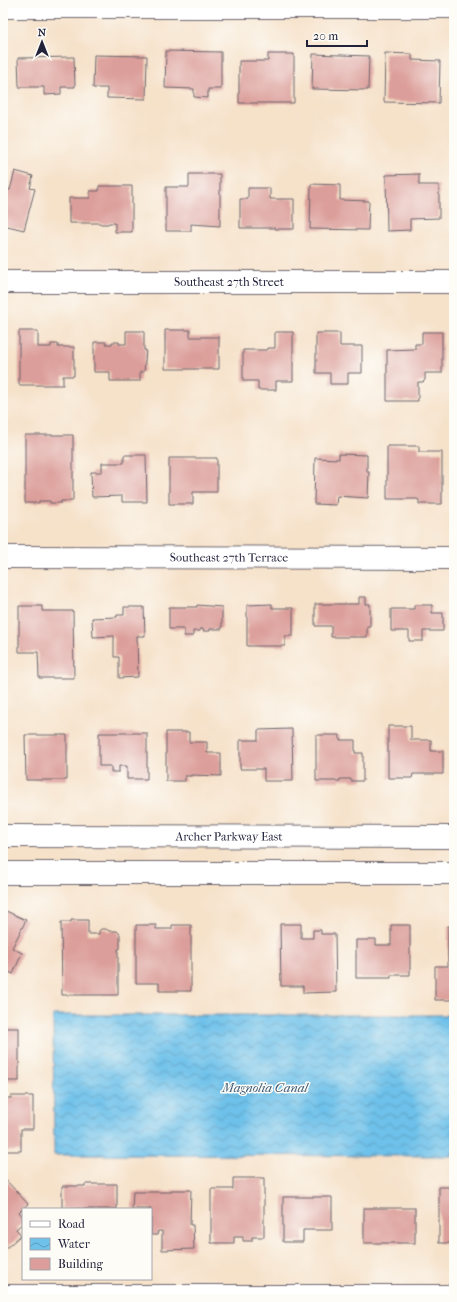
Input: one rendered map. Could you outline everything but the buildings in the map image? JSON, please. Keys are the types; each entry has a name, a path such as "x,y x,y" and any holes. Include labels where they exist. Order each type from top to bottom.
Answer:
{"street":[{"path":"3,7 454,7"},
{"name":"Southeast 27th Street","path":"3,282 454,282"},
{"name":"Southeast 27th Terrace","path":"3,557 454,558"},
{"name":"Archer Parkway East","path":"3,836 454,837"},
{"path":"3,873 454,873"},
{"path":"3,1296 454,1296"}],"water":[{"name":"Magnolia Canal","path":"53,1015 454,1015 454,1156 54,1155"}]}
